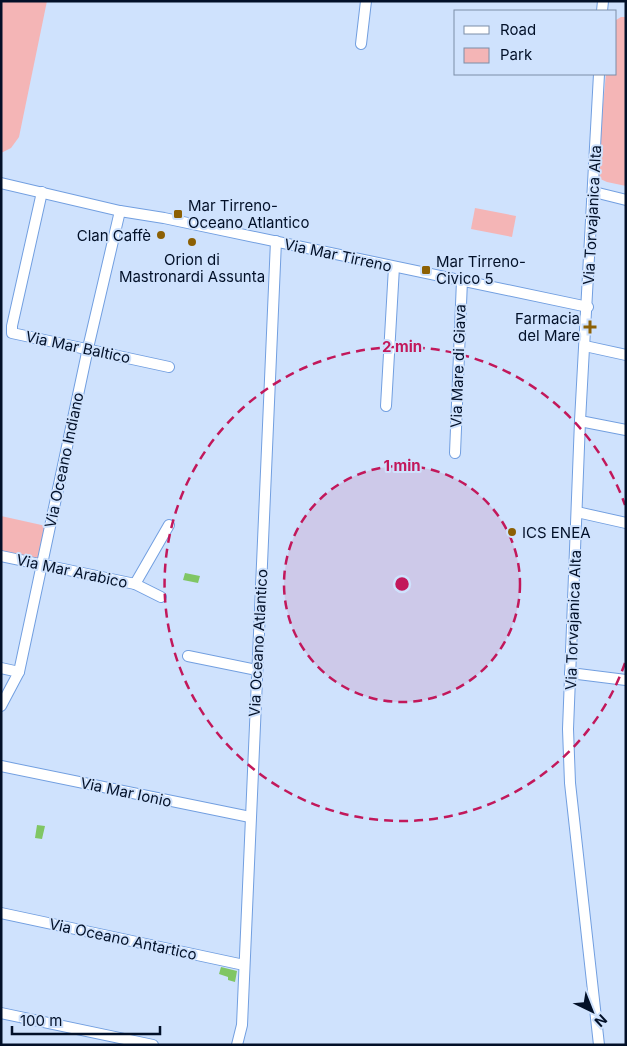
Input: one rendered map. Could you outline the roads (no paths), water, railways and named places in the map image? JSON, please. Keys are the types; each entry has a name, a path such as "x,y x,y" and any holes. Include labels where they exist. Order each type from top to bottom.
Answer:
{"street":[{"path":"361,44 366,1"},
{"name":"Via Torvajanica Alta","path":"599,75 588,307 580,421 568,729 570,783 599,1045"},
{"name":"Via Mar Tirreno","path":"1,183 120,211 164,218 394,268 462,280 588,307"},
{"name":"Via Mar Baltico","path":"42,192 11,330 18,335 88,348 168,367"},
{"path":"594,192 626,200"},
{"name":"Via Oceano Indiano","path":"1,706 19,672 88,348 120,211"},
{"name":"Via Oceano Atlantico","path":"237,1045 242,1025 276,241"},
{"path":"386,406 394,268"},
{"name":"Via Mare di Giava","path":"455,452 462,280"},
{"path":"585,346 626,355"},
{"path":"580,421 626,430"},
{"path":"577,512 626,524"},
{"name":"Via Mar Arabico","path":"1,556 136,584 168,525"},
{"path":"136,584 161,597"},
{"path":"188,656 257,670"},
{"path":"1,668 19,672"},
{"path":"570,673 626,680"},
{"name":"Via Mar Ionio","path":"1,766 250,817"},
{"name":"Via Oceano Antartico","path":"1,913 244,965"},
{"path":"1,1013 153,1045"}],"place":[{"name":"Mar Tirreno- Oceano Atlantico","path":"178,214"},
{"name":"Clan Caffè","path":"161,235"},
{"name":"Orion di Mastronardi Assunta","path":"192,242"},
{"name":"Mar Tirreno- Civico 5","path":"426,270"},
{"name":"Farmacia del Mare","path":"590,327"},
{"name":"ICS ENEA","path":"512,532"}]}
